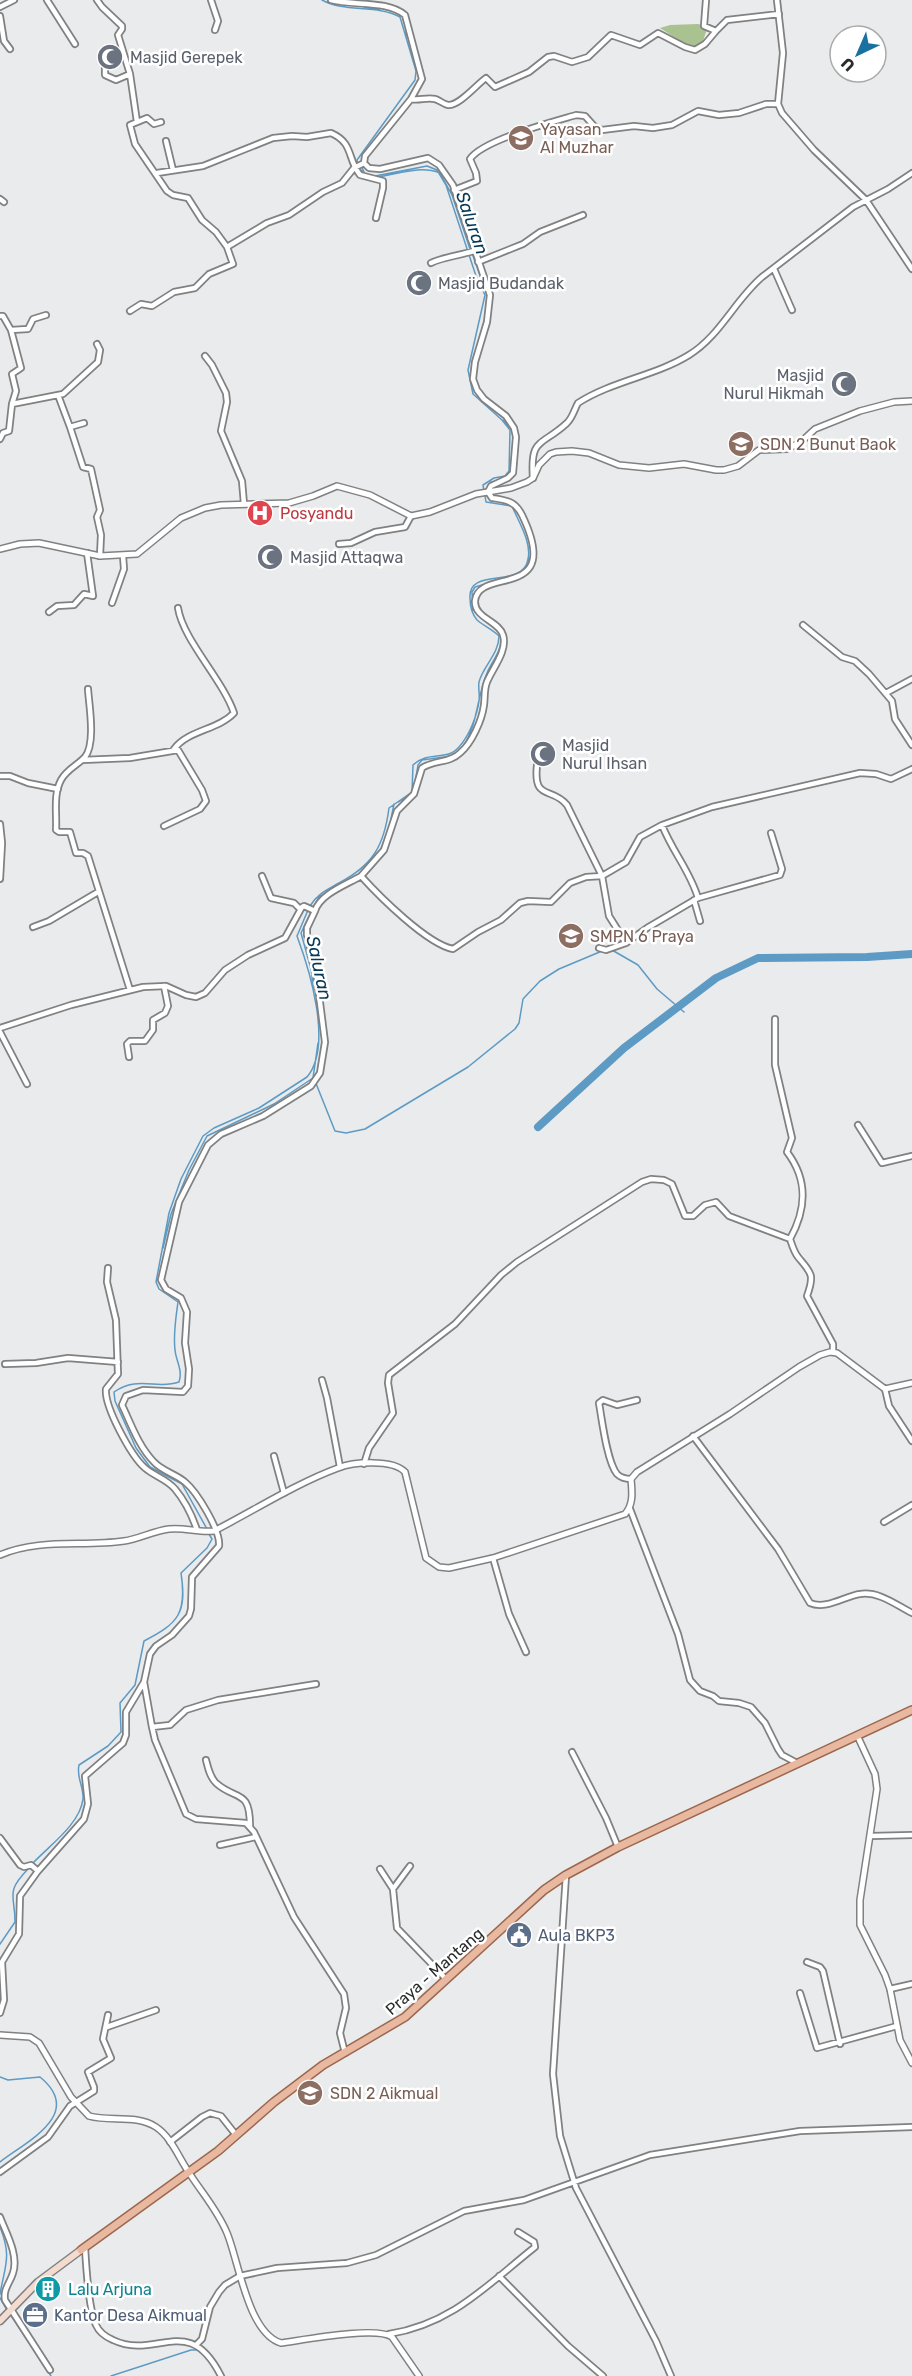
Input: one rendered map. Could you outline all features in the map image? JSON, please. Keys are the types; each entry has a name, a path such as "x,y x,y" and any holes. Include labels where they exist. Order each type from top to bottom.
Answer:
{"main road":[{"name":"Praya - Mantang","path":"2,2320 38,2283 218,2151 323,2065 405,2017 544,1890 566,1875 618,1847 912,1710"}],"street":[{"path":"0,7 14,0"},
{"path":"47,0 75,44"},
{"path":"97,0 121,24 122,29 118,35 130,75 137,122"},
{"path":"212,0 218,21 215,30"},
{"path":"227,247 267,223 289,215 323,192 342,183 355,167 363,163 365,156 411,99 422,79 405,15 398,8 331,0"},
{"path":"706,0 704,26 716,31"},
{"path":"777,0 783,53 778,104 789,124 866,200 912,269"},
{"path":"411,99 431,98 448,105 458,103 486,78 495,87 528,72 548,57 554,56 572,62 588,57 611,35 640,45 658,33 695,50 705,44 727,20 778,14"},
{"path":"0,16 4,41 10,50"},
{"path":"105,68 105,75 116,80 130,75"},
{"path":"454,190 477,181 470,159 476,152 503,139 576,115 585,116 594,126 602,130 634,126 653,128 672,125 698,111 718,115 739,113 766,104 778,104"},
{"path":"130,310 141,304 152,306 174,292 195,288 209,274 233,264 227,247 216,232 202,220 185,196 173,195 167,191 157,173 135,144 129,126 147,118 154,124 161,122"},
{"path":"157,173 203,166 273,138 292,135 307,137 332,133 346,143 355,167 363,177 383,181 376,218"},
{"path":"166,141 173,170"},
{"path":"363,163 369,168 380,169 428,158 435,161 446,172 454,190 471,252 478,262 491,301 475,362 474,384 484,399 506,416 514,428 516,437 513,473 503,481 491,486 487,493"},
{"path":"533,478 532,458 536,445 568,422 578,402 688,356 717,330 748,290 774,269 853,207 911,176"},
{"path":"478,262 523,244 540,232 584,215"},
{"path":"431,263 438,259 448,259 471,252"},
{"path":"774,269 792,310"},
{"path":"11,330 28,329 33,320 46,315"},
{"path":"0,316 3,316 11,330 21,368 12,374 16,391 9,431 3,433 0,440"},
{"path":"12,405 66,392 95,366 100,350 97,344"},
{"path":"205,356 226,393 227,402 220,425 242,481 244,504"},
{"path":"58,395 83,467 91,469 96,486 100,510 97,517 100,556"},
{"path":"0,549 20,544 39,543 100,556 123,556 141,552 170,526 195,512 221,505 290,503 337,486 370,495 411,516 430,512 476,494 518,486 533,478 539,465 550,454 572,451 589,453 619,465 649,468 684,464 717,470 732,468 759,450 787,449 801,442 815,429 843,418 894,402 912,401"},
{"path":"70,427 84,423"},
{"path":"0,2013 4,2000 2,1962 19,1934 20,1896 37,1870 84,1819 88,1804 85,1776 123,1743 126,1735 126,1712 144,1682 152,1650 172,1635 189,1616 192,1577 218,1550 220,1542 194,1492 184,1481 153,1461 137,1437 122,1405 126,1396 135,1392 183,1392 188,1386 189,1369 185,1343 187,1312 181,1298 166,1289 161,1280 179,1202 208,1145 221,1134 263,1116 312,1086 320,1073 325,1042 316,971 306,935 314,911 329,895 361,876 384,850 397,811 414,794 422,768 435,761 458,756 478,723 484,706 486,687 499,659 504,636 477,609 475,602 478,594 495,583 520,576 532,562 533,545 518,507 512,501 492,498 487,493"},
{"path":"339,544 351,543 375,532 405,527 411,516"},
{"path":"49,612 57,606 74,605 84,594 93,596 87,553"},
{"path":"112,603 124,569 123,556"},
{"path":"82,760 130,758 174,749 182,740 222,722 234,713 211,669 183,624 178,608"},
{"path":"803,625 842,657 861,666 886,693 892,701 895,719 912,745"},
{"path":"886,693 912,679"},
{"path":"88,689 91,727 87,753 62,779 58,789 56,830 70,832 76,853 88,856 130,990"},
{"path":"164,826 200,809 206,801 180,753 174,749"},
{"path":"361,876 420,930 453,949 501,920 520,903 551,902 570,883 586,877 602,876 626,862 640,837 662,825 712,807 860,773 876,774 891,779 910,769 912,763"},
{"path":"537,765 537,785 543,792 562,799 567,805 602,876 609,916 626,943"},
{"path":"0,776 9,776 28,783 58,789"},
{"path":"0,824 2,843 0,879"},
{"path":"662,825 693,883 700,921"},
{"path":"599,948 606,950 626,943 696,899 780,874 782,870 771,833"},
{"path":"262,876 271,898 294,903 314,911"},
{"path":"33,927 49,921 98,892"},
{"path":"0,1028 71,1005 130,990 164,986 196,997 205,993 225,970 248,955 285,938 302,907"},
{"path":"129,1057 127,1044 130,1041 145,1041 153,1030 153,1020 165,1013 168,1006 164,986"},
{"path":"775,1019 775,1065 792,1138 787,1148 797,1169 803,1192 800,1222 790,1239"},
{"path":"0,1032 27,1084"},
{"path":"858,1125 882,1162 912,1156"},
{"path":"364,1464 369,1448 393,1413 388,1383 389,1375 455,1324 501,1275 517,1262 642,1182 651,1179 664,1180 672,1184 685,1216 689,1217 705,1205 716,1202 729,1216 790,1239 797,1256 811,1273 812,1281 807,1296 833,1344 833,1352"},
{"path":"108,1268 107,1282 116,1320 118,1374 106,1389 106,1402 137,1460 149,1471 173,1486 190,1510 200,1531"},
{"path":"797,1763 782,1755 765,1723 751,1707 719,1701 700,1691 690,1680 678,1634 630,1509 631,1479 637,1472 799,1367 820,1355 833,1352 866,1373 885,1389 889,1406 912,1441"},
{"path":"5,1364 36,1363 68,1358 118,1362"},
{"path":"322,1380 340,1467"},
{"path":"885,1389 912,1383"},
{"path":"631,1479 625,1479 616,1473 606,1445 599,1403 603,1400 622,1405 636,1400"},
{"path":"693,1436 778,1550 810,1602 820,1605 861,1593 880,1596 912,1613"},
{"path":"274,1456 284,1493"},
{"path":"0,1555 43,1544 126,1541 169,1529 215,1530 284,1493 340,1467 364,1464 391,1465 405,1472 419,1534 430,1562 439,1567 449,1568 493,1558 617,1518 630,1509"},
{"path":"884,1522 912,1505"},
{"path":"493,1558 509,1614 526,1652"},
{"path":"144,1682 155,1740 186,1814 196,1819 246,1823 250,1826"},
{"path":"152,1727 170,1725 186,1710 218,1700 316,1684"},
{"path":"857,1735 877,1778 871,1836 860,1900 860,1925 890,1989 900,2040 912,2063"},
{"path":"572,1752 606,1818 618,1847"},
{"path":"206,1760 208,1770 217,1783 240,1796 247,1803 250,1826 294,1917 344,1994 346,2007 340,2033 345,2053"},
{"path":"871,1836 912,1835"},
{"path":"220,1845 255,1837"},
{"path":"0,1838 20,1865 24,1867 31,1865 37,1870"},
{"path":"393,1889 410,1866"},
{"path":"380,1869 393,1889 397,1928 446,1979"},
{"path":"566,1875 553,2074 560,2136 575,2183 656,2341 670,2376"},
{"path":"807,1962 820,1967 823,1971 840,2044"},
{"path":"890,1989 912,1984"},
{"path":"800,1993 817,2048 840,2044 897,2026"},
{"path":"107,2027 156,2010"},
{"path":"0,2172 48,2137 65,2112 75,2102 95,2089 88,2073 89,2070 111,2058 103,2039 108,2015"},
{"path":"0,2035 30,2037 39,2043 75,2102 89,2116 140,2121 150,2124 165,2134 221,2220 240,2276 263,2330 274,2341 281,2343 367,2332 389,2334 412,2330 446,2317 535,2247 534,2242 518,2232"},
{"path":"170,2142 202,2116 210,2113 221,2116 236,2135"},
{"path":"196,2345 202,2338 210,2307 219,2292 225,2285 240,2276 277,2268 347,2263 404,2242 464,2211 524,2200 650,2156 800,2132 912,2127"},
{"path":"0,2217 15,2260 4,2297 11,2312 50,2370"},
{"path":"80,2250 93,2317 100,2331 108,2338 129,2345 140,2346 166,2340 196,2345 210,2356 221,2376"},
{"path":"499,2276 568,2346 603,2376"},
{"path":"389,2334 419,2376"}],"green space":[{"path":"670,25 706,26 707,29 702,44 691,48 660,28"}],"waterway":[{"name":"Saluran","path":"322,0 331,4 381,11 400,17 416,71 415,80 357,160 358,167 365,174"},
{"name":"Saluran","path":"364,7 380,9"},
{"name":"Saluran","path":"405,32 410,41"},
{"name":"Saluran","path":"362,159 361,165 364,172"},
{"name":"Saluran","path":"375,176 427,166 437,170 446,185 477,279 485,295 468,370 473,394 510,430 509,471 505,476 494,478 483,485 484,491"},
{"name":"Saluran","path":"378,177 417,170 440,173 452,195 470,249"},
{"path":"472,253 488,297"},
{"path":"482,332 485,319"},
{"name":"Saluran","path":"473,360 478,345"},
{"name":"Saluran","path":"470,378 472,365"},
{"name":"Saluran","path":"503,420 512,429"},
{"name":"Saluran","path":"486,490 491,482 497,481"},
{"name":"Saluran","path":"310,906 316,898 360,869 375,853 384,833 389,808 412,792 413,765 425,758 454,751 463,742 472,726 479,701 479,682 494,654 499,636 475,618 470,604 472,588 486,580 517,574 524,568 529,552 521,525 512,506 486,502 485,496"},
{"name":"Saluran","path":"525,569 529,559"},
{"name":"Saluran","path":"473,610 472,592 475,587 499,580"},
{"name":"Saluran","path":"464,745 469,737 484,682 500,647 501,638"},
{"name":"Saluran","path":"415,783 418,765 422,760 452,756"},
{"name":"Saluran","path":"398,802 410,795"},
{"name":"Saluran","path":"389,829 394,804"},
{"name":"Saluran","path":"380,851 386,836"},
{"name":"Saluran","path":"313,908 319,897 325,894"},
{"name":"Saluran","path":"207,1529 182,1484 150,1467 136,1448 115,1401 114,1392 131,1384 163,1385 179,1382 180,1373 174,1338 178,1302 159,1289 156,1282 169,1213 181,1179 203,1136 214,1128 259,1108 307,1077 315,1063 319,1028 317,1008 308,968 297,936 308,910"},
{"name":"Saluran","path":"311,912 301,933 311,969 314,993"},
{"path":"612,950 638,965 657,989 684,1012"},
{"path":"315,1081 335,1131 346,1133 365,1129 468,1067 515,1029 519,1023 523,999 540,981 559,969 602,951"},
{"path":"538,1127 624,1048 716,978 758,958 867,957 912,954"},
{"name":"Saluran","path":"163,1248 171,1214 189,1170 207,1136 274,1104 313,1078 318,1043"},
{"name":"Saluran","path":"33,1863 63,1834 81,1808 83,1799 78,1774 79,1765 108,1746 121,1732 120,1703 135,1685 144,1641 156,1635 173,1622 178,1615 183,1598 181,1573 207,1548 212,1539 209,1534"},
{"name":"Saluran","path":"0,1944 15,1922 14,1889 16,1883 28,1869"},
{"name":"Saluran","path":"0,2077 8,2080 40,2077 52,2090 57,2103 54,2115 47,2126 0,2162"},
{"name":"Saluran","path":"0,2227 7,2254 0,2294"},
{"name":"Saluran","path":"0,2298 7,2310"},
{"name":"Saluran","path":"10,2314 51,2376"},
{"name":"Saluran","path":"111,2376 191,2350 198,2350"}],"place":[{"name":"Masjid Gerepek","path":"110,57"},
{"name":"Yayasan Al Muzhar","path":"521,138"},
{"name":"Masjid Budandak","path":"419,283"},
{"name":"Masjid Nurul Hikmah","path":"844,384"},
{"name":"SDN 2 Bunut Baok","path":"741,444"},
{"name":"Posyandu","path":"260,513"},
{"name":"Masjid Attaqwa","path":"270,557"},
{"name":"Masjid Nurul Ihsan","path":"543,754"},
{"name":"SMPN 6 Praya","path":"571,936"},
{"name":"Aula BKP3","path":"519,1935"},
{"name":"SDN 2 Aikmual","path":"310,2093"},
{"name":"Lalu Arjuna","path":"48,2289"},
{"name":"Kantor Desa Aikmual","path":"35,2315"}]}
